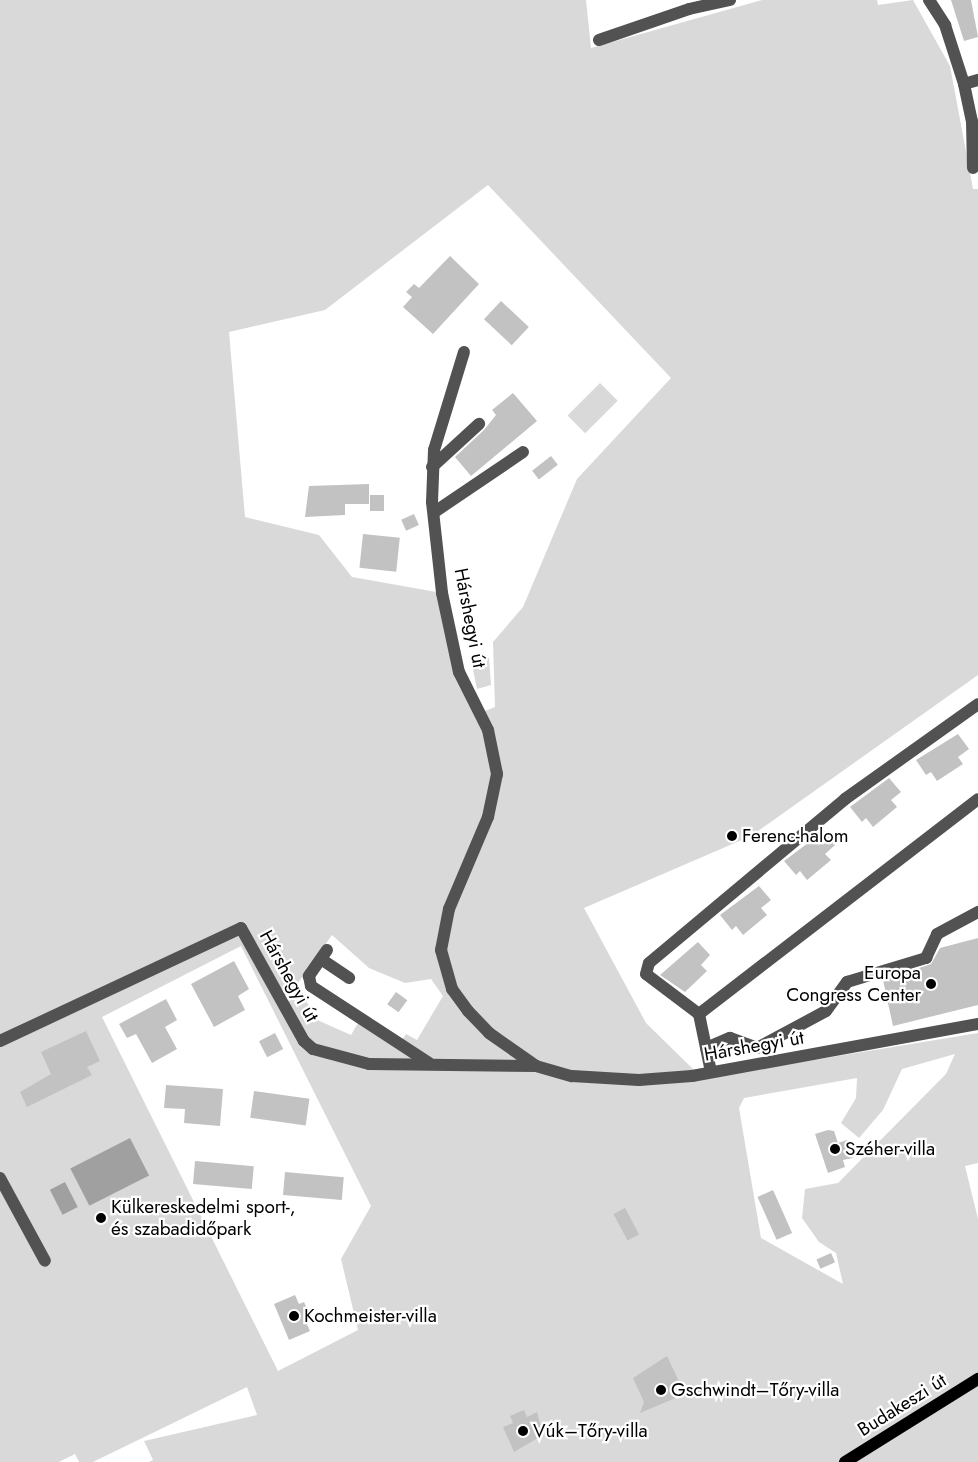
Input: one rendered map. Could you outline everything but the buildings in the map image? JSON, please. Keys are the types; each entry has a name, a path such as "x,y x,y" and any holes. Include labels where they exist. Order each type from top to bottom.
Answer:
{"main road":[{"name":"Budakeszi út","path":"845,1462 978,1380"}],"street":[{"path":"599,40 689,9 730,0"},
{"path":"929,0 945,25 964,84 972,121 973,168"},
{"path":"964,84 978,80"},
{"name":"Hárshegyi út","path":"464,352 432,467 432,502 436,511 442,593 458,672 488,730 497,774 488,817 449,909 441,950 452,989 468,1011 489,1033 536,1066"},
{"path":"432,467 479,424"},
{"path":"436,511 522,452"},
{"path":"711,1072 699,1014 646,974 649,963 844,799 978,704"},
{"path":"699,1014 978,799"},
{"path":"706,1048 730,1038 757,1048 826,1011 847,982 926,958 937,934 978,912"},
{"name":"Hárshegyi út","path":"0,1041 241,928 287,1018 313,1048 370,1064 429,1063 536,1066 572,1076 639,1080 711,1072 978,1024"},
{"path":"349,978 324,954 309,976 311,986 429,1063"},
{"path":"0,1178 45,1261"}],"shaded area":[{"path":"0,0 586,0 591,48 762,0 877,0 878,5 913,0 950,66 973,189 978,189 978,675 751,836 584,908 646,1023 695,1071 698,1079 978,1033 978,1163 965,1166 978,1219 978,1462 149,1462 153,1460 144,1441 257,1415 247,1387 93,1462 79,1462 75,1454 59,1462 0,1462","holes":["488,185 671,378 577,479 523,607 493,642 495,707 480,713 459,672 442,593 352,577 319,535 245,517 229,332 325,310","332,935 369,968 405,983 431,979 443,996 417,1040 406,1034 398,1046 358,1023 351,1035 315,1019 298,983","241,946 371,1206 341,1259 358,1330 278,1371 102,1017","955,1054 946,1074 838,1183 805,1189 802,1218 819,1242 836,1253 843,1284 761,1238 739,1108 744,1098 857,1078 856,1098 841,1123 859,1138 883,1110 902,1069"]},
{"path":"600,383 618,401 585,433 567,416"},
{"path":"489,658 491,685 477,689 471,660"},
{"path":"130,1138 149,1175 89,1206 70,1168"},
{"path":"65,1182 78,1207 63,1215 50,1190"}],"place":[{"name":"Ferenc-halom","path":"732,836"},
{"name":"Europa Congress Center","path":"931,984"},
{"name":"Széher-villa","path":"835,1149"},
{"name":"Külkereskedelmi sport-, és szabadidőpark","path":"101,1218"},
{"name":"Kochmeister-villa","path":"294,1316"},
{"name":"Gschwindt–Tőry-villa","path":"661,1390"},
{"name":"Vúk–Tőry-villa","path":"523,1431"}]}
